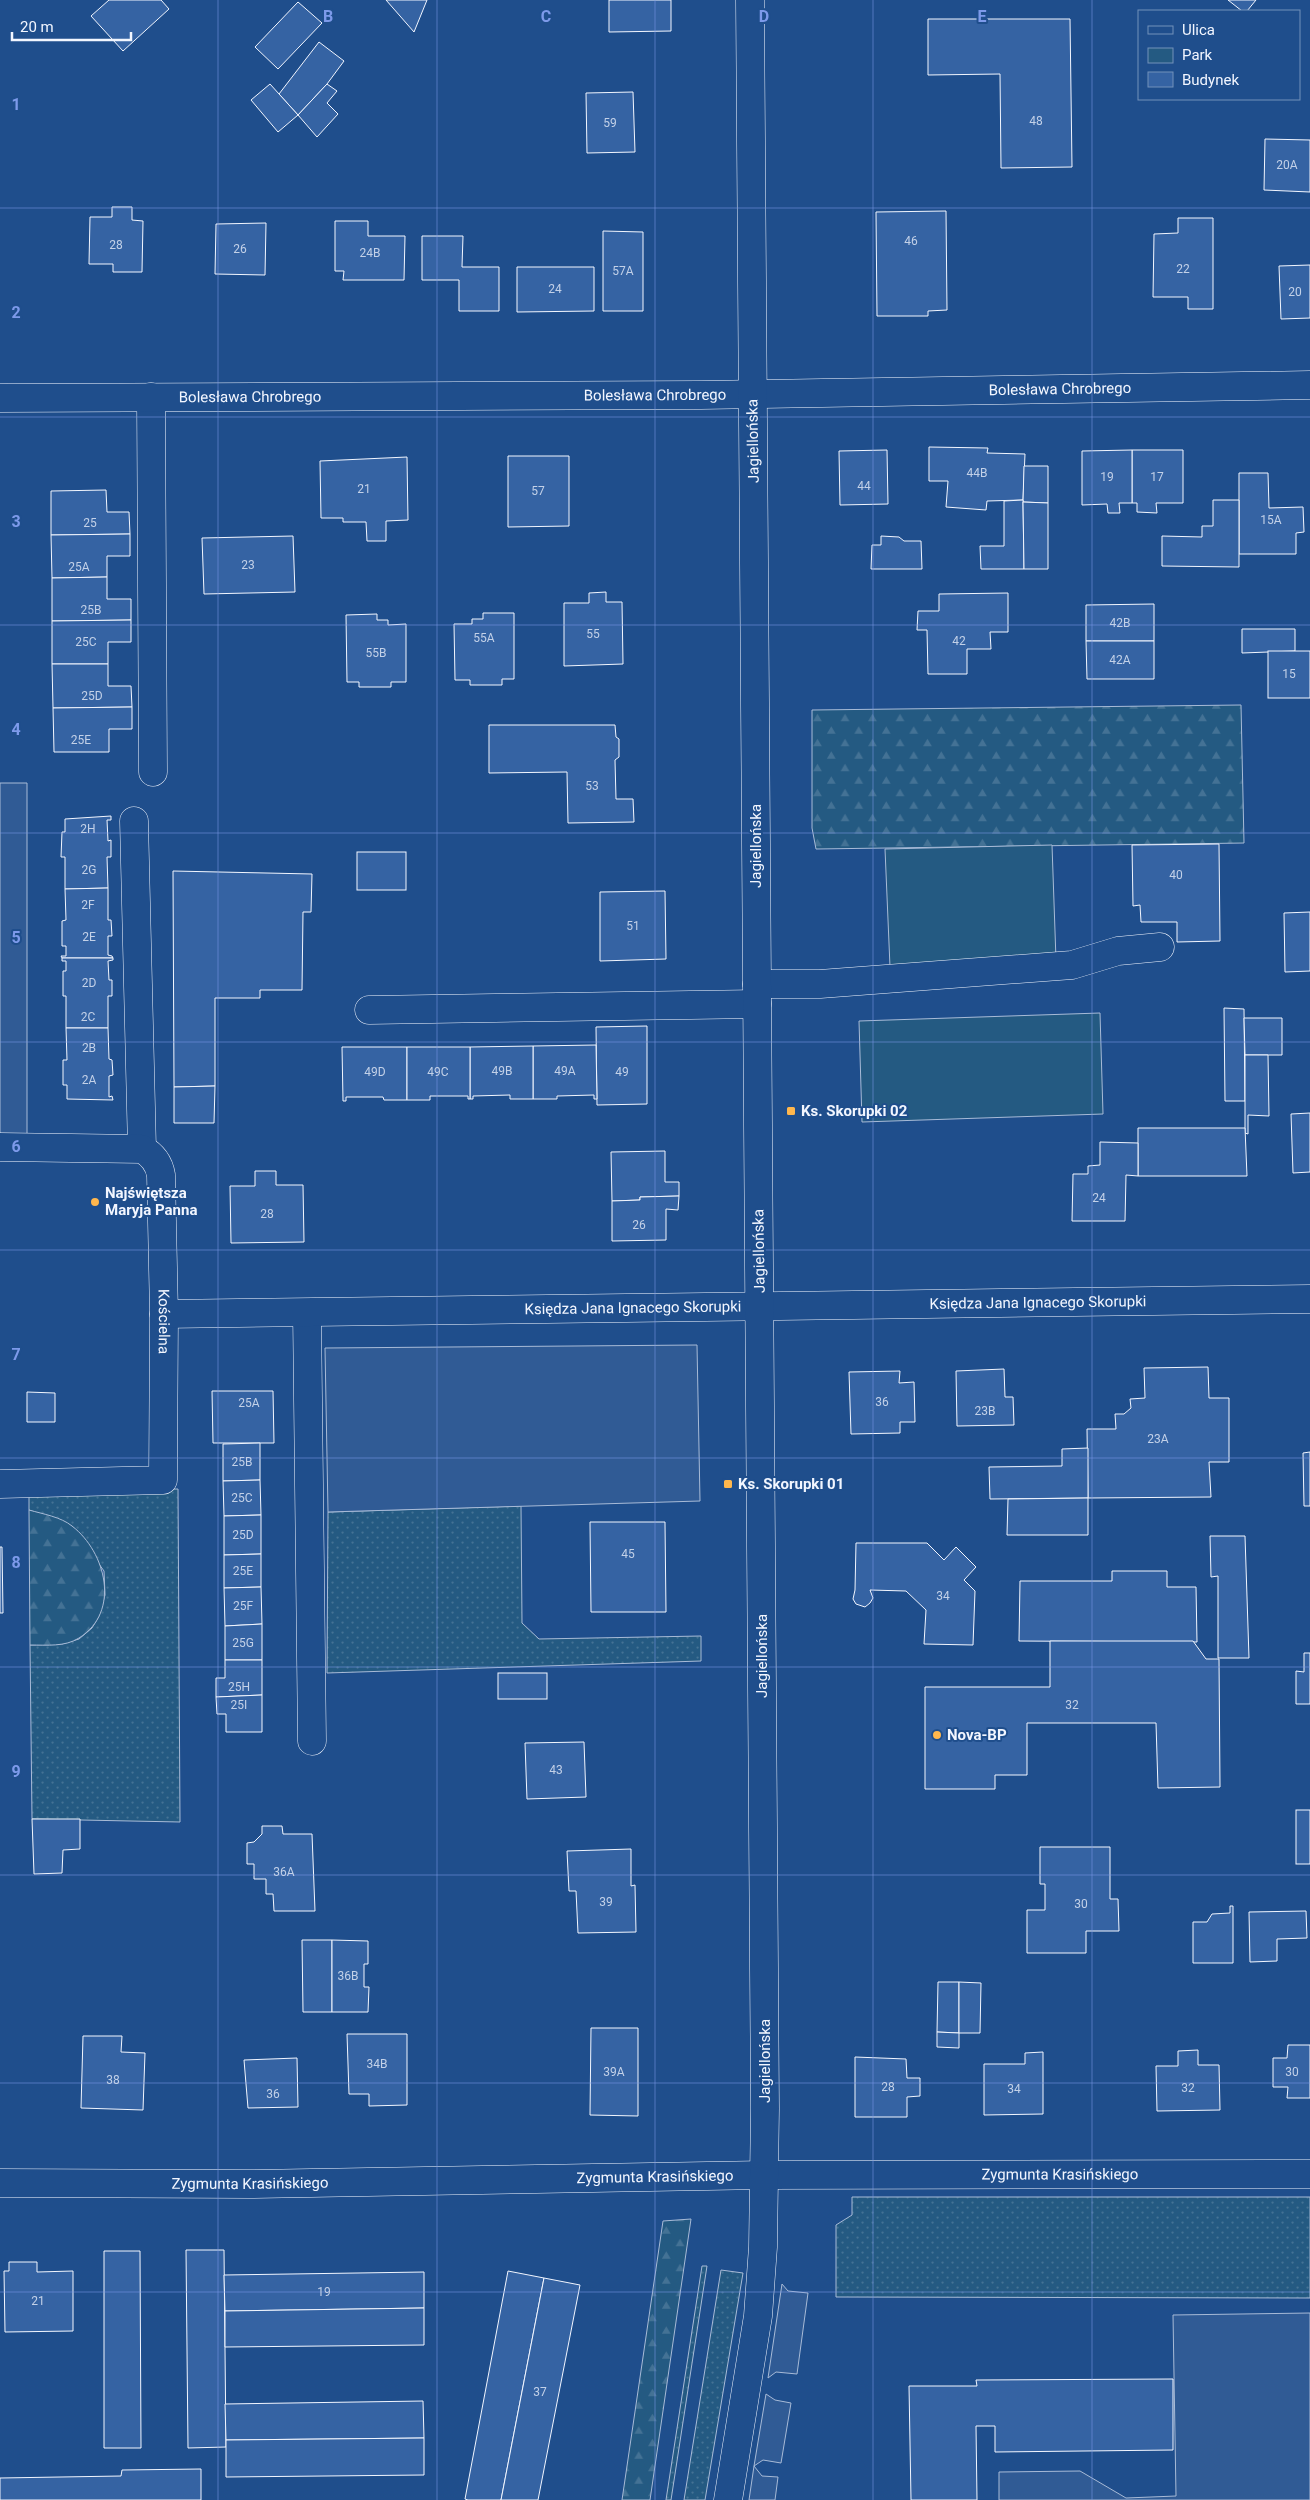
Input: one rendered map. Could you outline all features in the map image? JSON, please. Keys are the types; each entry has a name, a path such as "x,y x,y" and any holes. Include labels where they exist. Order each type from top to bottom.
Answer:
{"street":[{"name":"Jagiellońska","path":"728,2500 758,2316 763,2247 764,2175 760,1305 750,0"},
{"name":"Bolesława Chrobrego","path":"0,398 753,393 1310,385"},
{"path":"151,397 153,772"},
{"path":"0,1148 142,1149 134,822"},
{"path":"369,1010 757,994 820,984 1072,965 1118,951 1160,947"},
{"name":"Kościelna","path":"0,1484 163,1480 164,1314 161,1175 160,1167 154,1158 142,1149"},
{"name":"Księdza Jana Ignacego Skorupki","path":"164,1314 1310,1299"},
{"path":"307,1312 312,1742"},
{"name":"Zygmunta Krasińskiego","path":"0,2183 249,2184 764,2175 1310,2174"}],"green space":[{"path":"1241,705 1244,843 816,849 812,828 812,710"},
{"path":"1052,845 1056,960 890,967 885,849"},
{"path":"1100,1013 1103,1114 862,1122 859,1021"},
{"path":"178,1489 180,1822 32,1819 30,1645 62,1644 79,1639 92,1628 99,1616 105,1595 104,1571 72,1526 29,1510 29,1492"},
{"path":"521,1506 522,1623 539,1639 701,1636 701,1661 327,1673 328,1512"},
{"path":"29,1510 57,1518 72,1526 84,1537 100,1566 104,1582 104,1598 100,1613 92,1627 79,1638 68,1643 30,1645"},
{"path":"852,2197 1310,2197 1310,2298 836,2297 836,2225 852,2215"},
{"path":"691,2219 650,2500 622,2500 663,2221"},
{"path":"702,2266 707,2266 671,2500 666,2500"},
{"path":"721,2270 743,2273 705,2500 684,2500"}],"shaded area":[{"path":"0,783 27,783 27,1139 0,1138"},
{"path":"697,1345 700,1501 328,1512 325,1348"},
{"path":"782,2284 788,2291 808,2293 797,2374 776,2372 768,2378"},
{"path":"1310,2313 1310,2500 999,2500 999,2472 1080,2471 1126,2498 1176,2496 1173,2315"},
{"path":"766,2394 775,2400 791,2403 781,2463 763,2460 754,2466"},
{"path":"754,2466 762,2476 778,2477 775,2500 749,2500"}],"building":[{"path":"109,0 161,0 169,9 123,51 91,16"},
{"path":"386,0 427,0 414,32"},
{"path":"609,0 671,0 671,31 609,32"},
{"path":"1228,0 1256,0 1248,10 1241,10"},
{"path":"298,2 322,23 278,69 255,47"},
{"path":"928,19 1070,19 1072,167 1001,168 1000,74 928,75"},
{"path":"319,42 344,61 327,84 298,115 279,94"},
{"path":"270,84 298,115 278,132 251,100"},
{"path":"327,84 337,91 327,103 338,114 317,137 298,115"},
{"path":"633,92 635,152 587,153 586,93"},
{"path":"1265,139 1310,140 1310,192 1264,190"},
{"path":"112,207 132,207 132,220 143,221 142,272 113,272 113,264 89,264 90,217 112,217"},
{"path":"946,211 947,310 928,311 928,316 877,316 876,212"},
{"path":"1178,218 1213,218 1213,309 1188,309 1188,297 1153,297 1154,234 1178,233"},
{"path":"335,221 368,221 368,236 405,236 404,280 343,280 344,271 335,271"},
{"path":"266,223 265,275 215,274 216,224"},
{"path":"603,231 643,232 643,311 603,311"},
{"path":"422,236 463,236 462,267 499,267 499,311 459,311 459,280 422,280"},
{"path":"1310,265 1310,318 1281,319 1279,266"},
{"path":"517,267 594,267 594,311 517,312"},
{"path":"929,447 988,448 987,453 1025,454 1023,500 987,501 986,510 946,507 948,481 929,481"},
{"path":"887,450 888,504 840,505 839,451"},
{"path":"1132,450 1183,450 1183,503 1156,503 1157,513 1137,512 1137,503 1132,503"},
{"path":"1132,450 1132,503 1119,503 1120,513 1108,513 1107,504 1082,505 1082,451"},
{"path":"508,456 569,456 569,526 508,527"},
{"path":"407,457 408,520 386,521 386,541 367,541 366,522 343,522 343,518 321,518 320,461"},
{"path":"1024,466 1048,466 1048,503 1023,502"},
{"path":"1239,473 1268,473 1269,508 1303,507 1304,532 1296,533 1296,554 1239,554"},
{"path":"106,490 107,512 129,512 130,534 51,535 51,491"},
{"path":"1023,500 1024,569 981,569 980,546 1004,546 1004,501"},
{"path":"1213,500 1239,500 1239,567 1162,566 1162,536 1202,537 1202,526 1213,526"},
{"path":"1023,502 1048,503 1048,569 1024,569"},
{"path":"130,534 130,556 107,556 107,577 52,578 51,535"},
{"path":"293,536 295,592 204,594 202,538"},
{"path":"881,536 899,537 904,541 921,541 922,569 871,569 872,545 881,545"},
{"path":"107,577 107,599 131,599 131,620 52,621 52,578"},
{"path":"606,592 606,602 622,602 623,664 564,666 564,603 589,603 589,593"},
{"path":"1008,593 1008,632 990,632 991,649 967,649 967,674 928,674 927,630 917,630 918,611 939,611 939,594"},
{"path":"1154,604 1154,641 1086,641 1086,605"},
{"path":"483,613 514,613 514,679 502,679 502,685 470,685 470,680 455,680 454,624 472,624 472,619 483,619"},
{"path":"377,614 377,620 388,620 388,625 406,624 406,682 391,682 391,687 359,687 359,682 347,682 346,615"},
{"path":"131,620 131,642 108,642 108,664 52,664 52,621"},
{"path":"1242,629 1295,629 1295,651 1242,653"},
{"path":"1086,641 1154,641 1154,679 1087,679"},
{"path":"1268,651 1310,651 1310,698 1268,698"},
{"path":"52,664 108,664 108,686 131,686 132,707 53,708"},
{"path":"132,707 132,729 109,729 109,752 54,752 53,708"},
{"path":"489,725 615,725 616,737 619,739 619,757 615,760 616,799 633,799 634,822 568,823 567,772 489,773"},
{"path":"111,816 111,820 107,820 108,841 111,840 111,857 107,857 108,888 65,889 65,857 61,857 62,832 65,832 65,819"},
{"path":"1219,844 1220,941 1177,942 1177,922 1141,922 1140,905 1133,906 1132,845"},
{"path":"357,852 406,852 406,890 357,890"},
{"path":"173,871 312,874 311,912 303,912 302,990 260,990 260,998 215,998 215,1086 174,1087"},
{"path":"108,888 108,920 111,920 112,936 108,936 108,955 113,958 62,958 61,956 66,956 66,946 62,946 62,921 66,920 65,889"},
{"path":"665,891 666,959 600,961 600,892"},
{"path":"1310,912 1310,971 1285,972 1284,913"},
{"path":"62,958 113,958 113,960 108,961 109,980 112,980 112,996 108,996 108,1028 66,1028 66,996 63,996 63,971 66,971 66,961 62,961"},
{"path":"1224,1008 1244,1009 1245,1101 1225,1101"},
{"path":"1244,1018 1282,1018 1282,1055 1245,1055"},
{"path":"647,1026 647,1104 597,1105 596,1027"},
{"path":"66,1028 108,1028 109,1059 112,1060 113,1075 109,1076 109,1097 112,1096 113,1100 67,1099 67,1085 63,1085 63,1060 67,1060"},
{"path":"596,1045 597,1099 594,1099 594,1095 557,1096 557,1099 533,1099 533,1046"},
{"path":"533,1046 533,1099 510,1099 510,1095 473,1096 473,1099 470,1099 470,1047"},
{"path":"342,1047 407,1047 407,1100 384,1100 383,1097 346,1097 346,1101 343,1101"},
{"path":"407,1047 470,1047 470,1099 468,1099 468,1096 430,1096 430,1100 407,1100"},
{"path":"1245,1055 1268,1055 1269,1116 1248,1115 1248,1134 1245,1133"},
{"path":"215,1086 214,1123 174,1123 174,1087"},
{"path":"1310,1113 1310,1172 1293,1173 1291,1114"},
{"path":"1138,1128 1245,1128 1247,1176 1138,1176"},
{"path":"1100,1142 1138,1143 1138,1176 1126,1175 1125,1221 1072,1221 1073,1174 1088,1174 1088,1166 1100,1165"},
{"path":"665,1151 665,1182 679,1182 679,1196 640,1197 640,1200 612,1201 611,1152"},
{"path":"255,1171 276,1171 276,1185 303,1185 304,1242 231,1243 230,1186 255,1186"},
{"path":"679,1196 678,1210 666,1209 666,1240 612,1241 612,1201 640,1200 640,1197"},
{"path":"1208,1367 1209,1398 1229,1398 1229,1462 1209,1462 1211,1497 1088,1498 1087,1429 1116,1429 1115,1414 1124,1414 1131,1408 1130,1399 1145,1398 1144,1368"},
{"path":"1004,1369 1005,1397 1013,1397 1014,1425 957,1426 956,1371"},
{"path":"900,1371 899,1383 914,1382 915,1422 900,1422 900,1433 851,1434 849,1372"},
{"path":"212,1391 273,1391 274,1443 213,1443"},
{"path":"27,1392 55,1393 55,1422 27,1422"},
{"path":"260,1443 260,1480 223,1481 223,1444"},
{"path":"1088,1448 1088,1498 990,1499 989,1467 1062,1466 1062,1449"},
{"path":"1310,1452 1310,1506 1304,1506 1303,1453"},
{"path":"260,1480 261,1515 224,1516 223,1481"},
{"path":"1088,1498 1088,1535 1007,1535 1008,1499"},
{"path":"261,1515 261,1554 224,1555 224,1516"},
{"path":"590,1522 665,1522 666,1612 591,1612"},
{"path":"1210,1536 1245,1536 1249,1658 1218,1658 1218,1576 1211,1577"},
{"path":"856,1543 927,1543 944,1560 956,1547 976,1567 964,1580 975,1591 973,1645 924,1644 926,1610 906,1591 870,1590 873,1598 870,1603 865,1607 856,1604 853,1599 855,1590"},
{"path":"0,1547 2,1547 3,1613 0,1613"},
{"path":"261,1554 261,1587 224,1588 224,1555"},
{"path":"1112,1571 1167,1571 1167,1587 1196,1587 1197,1642 1019,1641 1020,1581 1112,1581"},
{"path":"261,1587 262,1624 225,1626 224,1588"},
{"path":"262,1624 262,1660 225,1660 225,1626"},
{"path":"1050,1641 1193,1641 1206,1659 1219,1659 1220,1787 1158,1788 1156,1723 1027,1723 1027,1775 995,1775 995,1789 925,1789 925,1687 1050,1687"},
{"path":"1304,1653 1310,1653 1310,1704 1296,1704 1296,1671 1304,1672"},
{"path":"225,1660 262,1660 262,1695 216,1697 216,1678 225,1678"},
{"path":"498,1673 547,1673 547,1699 498,1699"},
{"path":"262,1695 262,1732 226,1732 226,1714 217,1714 216,1697"},
{"path":"584,1742 586,1797 527,1799 525,1743"},
{"path":"1296,1810 1310,1810 1310,1864 1296,1864"},
{"path":"32,1819 80,1819 80,1849 63,1850 62,1873 34,1874"},
{"path":"262,1826 282,1826 283,1834 312,1834 315,1911 274,1911 273,1894 266,1894 266,1879 254,1879 254,1864 247,1864 247,1843 254,1842 262,1834"},
{"path":"1040,1847 1110,1847 1110,1899 1118,1899 1119,1931 1086,1931 1086,1953 1027,1953 1027,1910 1045,1910 1045,1884 1040,1884"},
{"path":"631,1849 631,1886 635,1885 636,1932 578,1933 576,1891 569,1891 567,1851"},
{"path":"1230,1906 1233,1906 1233,1963 1193,1963 1193,1922 1207,1922 1212,1914 1230,1913"},
{"path":"1306,1911 1307,1938 1277,1939 1277,1961 1250,1962 1249,1912"},
{"path":"302,1940 332,1940 332,2012 303,2012"},
{"path":"332,1940 368,1941 368,1964 364,1964 364,1987 369,1987 368,2012 332,2012"},
{"path":"938,1982 959,1982 959,2033 937,2032"},
{"path":"959,1982 981,1983 980,2033 959,2033"},
{"path":"591,2028 638,2028 638,2116 590,2115"},
{"path":"937,2032 959,2033 959,2048 937,2047"},
{"path":"347,2034 407,2034 407,2105 369,2106 369,2094 349,2094"},
{"path":"83,2036 122,2036 121,2052 145,2053 143,2110 81,2108"},
{"path":"1288,2045 1310,2045 1310,2098 1287,2098 1288,2087 1273,2087 1273,2058 1287,2058"},
{"path":"1198,2050 1198,2065 1219,2065 1220,2110 1157,2111 1156,2066 1178,2066 1178,2051"},
{"path":"1043,2052 1043,2114 984,2115 984,2064 1025,2064 1025,2053"},
{"path":"855,2057 906,2059 907,2078 920,2078 920,2096 907,2097 907,2117 855,2117"},
{"path":"297,2058 298,2107 248,2108 244,2060"},
{"path":"186,2250 224,2250 226,2447 188,2448"},
{"path":"104,2251 140,2251 141,2448 104,2448"},
{"path":"9,2262 37,2262 37,2272 73,2271 73,2331 5,2332 4,2271 9,2271"},
{"path":"508,2271 544,2278 501,2500 468,2500 465,2499"},
{"path":"424,2272 424,2308 225,2311 224,2275"},
{"path":"544,2278 580,2285 538,2500 501,2500"},
{"path":"424,2308 424,2345 225,2347 225,2311"},
{"path":"1173,2379 1173,2450 995,2452 995,2426 976,2426 977,2500 911,2500 909,2386 977,2386 976,2380"},
{"path":"423,2401 424,2438 226,2440 225,2404"},
{"path":"424,2438 424,2475 226,2477 226,2440"},
{"path":"201,2469 201,2500 0,2500 0,2478 121,2476 122,2470"}],"place":[{"name":"Ks. Skorupki 02","path":"791,1111"},
{"name":"Najświętsza Maryja Panna","path":"95,1202"},
{"name":"Ks. Skorupki 01","path":"728,1484"},
{"name":"Nova-BP","path":"937,1735"}]}
